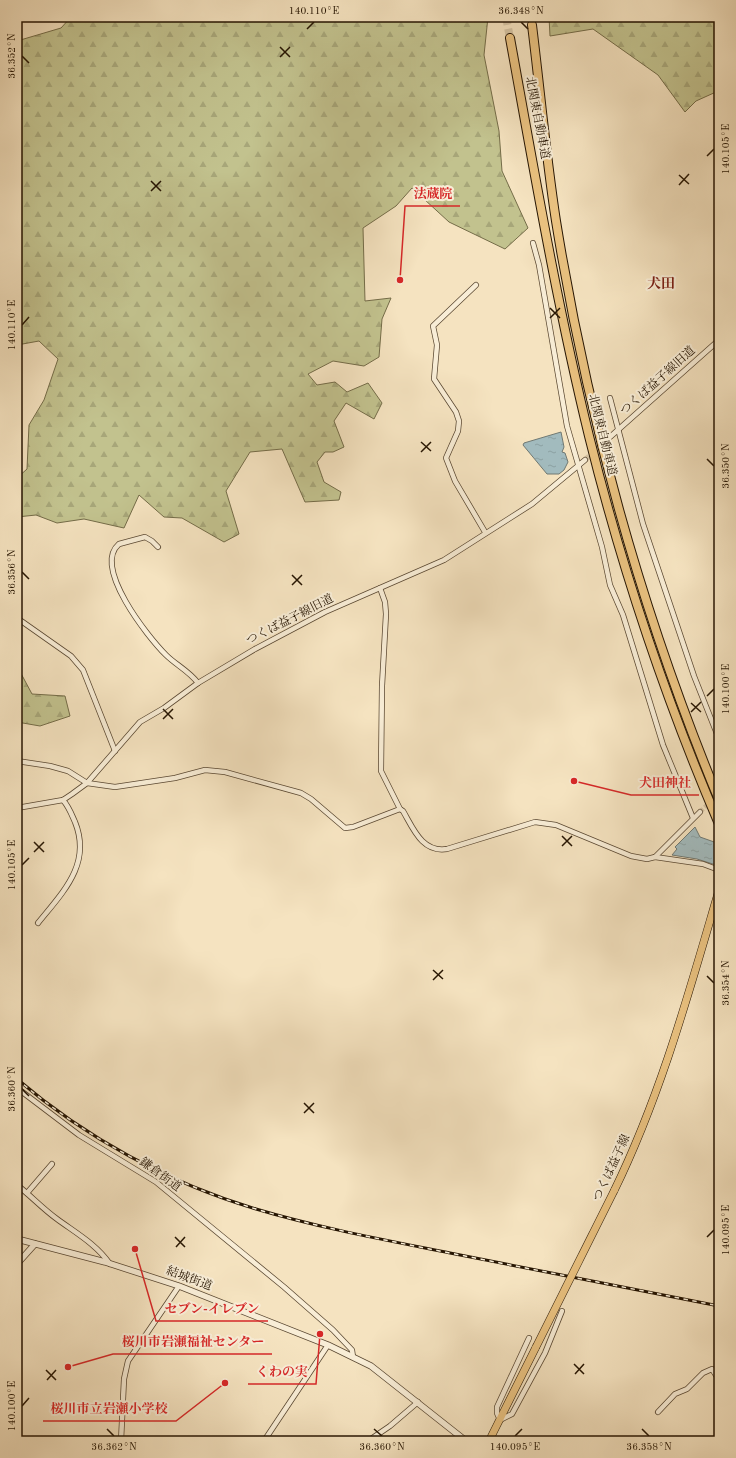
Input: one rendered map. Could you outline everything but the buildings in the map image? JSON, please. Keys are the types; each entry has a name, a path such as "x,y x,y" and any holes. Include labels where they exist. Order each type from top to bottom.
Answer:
{"highway":[{"name":"北関東自動車道","path":"532,25 556,221 583,364 598,431 647,604 687,718 719,800"},
{"name":"北関東自動車道","path":"510,38 572,359 606,501 625,568 655,658 695,766 719,824"}],"main road":[{"name":"つくば益子線","path":"489,1441 637,1143 657,1093 719,890"}],"street":[{"path":"533,243 539,265 564,411 602,547 610,585 623,615 663,745 693,818"},
{"path":"476,285 433,326 436,345 434,379 456,412 459,421 458,431 446,458 455,481 485,532"},
{"name":"つくば益子線旧道","path":"610,437 719,340"},
{"path":"610,398 646,533 694,676 719,739"},
{"name":"つくば益子線旧道","path":"17,808 62,800 87,783 140,722 164,708 198,683 255,649 325,612 436,564 532,504 585,460"},
{"path":"158,546 145,537 119,544 111,557 111,568 136,621 165,654 183,667 198,683"},
{"path":"380,588 385,602 386,614 381,691 381,771 400,809 403,810 418,838 424,844 436,850 447,849 535,822 556,825 631,856 647,859 655,856 700,812"},
{"path":"17,618 71,656 83,670 115,751"},
{"path":"17,761 32,762 68,771 87,783 115,788 205,770 214,771 301,793 311,799 341,826 348,828 400,809"},
{"path":"38,923 70,879 81,853 81,839 69,807 62,800"},
{"path":"655,856 703,864 719,870"},
{"name":"鎌倉街道","path":"17,1088 79,1135 156,1182 334,1330 352,1350 353,1357"},
{"path":"27,1192 52,1164"},
{"path":"17,1185 56,1218 80,1234 102,1253 110,1264"},
{"name":"結城街道","path":"17,1240 110,1264 179,1286 328,1345 371,1366 466,1441"},
{"path":"17,1264 35,1244"},
{"path":"121,1441 124,1379 128,1361 179,1286"},
{"path":"529,1338 497,1407 497,1413 500,1420 512,1414 545,1353 562,1311"},
{"path":"264,1441 328,1345"},
{"path":"658,1412 675,1394 686,1389 703,1373 712,1369 719,1380"},
{"path":"368,1441 390,1426 418,1402"}],"green space":[{"path":"71,17 488,17 484,55 499,131 502,171 528,228 505,249 449,222 412,188 396,206 363,228 365,301 391,298 382,319 379,357 364,366 333,361 308,374 317,385 335,382 347,392 368,383 382,403 374,419 346,403 334,421 344,447 333,452 325,452 317,462 324,482 341,492 339,500 305,502 282,449 250,452 226,491 239,534 224,542 182,518 164,517 139,495 124,528 84,519 57,523 36,515 17,517 17,478 27,469 29,425 44,400 58,359 39,341 17,345 17,41 61,28"},
{"path":"549,17 719,17 719,95 716,92 696,101 685,112 658,75 593,29 550,36"},
{"path":"17,666 32,694 65,696 70,716 40,726 17,722"}],"water":[{"path":"561,432 564,447 562,452 565,453 568,462 564,470 559,474 547,474 523,445 524,443"},
{"path":"695,827 700,837 717,843 719,858 716,865 697,859 672,855 677,849 675,847"}],"tunnel":[{"path":"506,17 510,38"},
{"path":"531,17 532,25"},
{"path":"585,460 610,437"},
{"path":"700,812 718,794"}],"railway":[{"path":"17,1079 71,1121 130,1156 160,1172 192,1186 256,1209 328,1228 719,1306"}],"place":[{"name":"法蔵院","path":"400,280"},
{"name":"犬田神社","path":"574,781"},
{"name":"セブン-イレブン","path":"135,1249"},
{"name":"くわの実","path":"320,1334"},
{"name":"桜川市岩瀬福祉センター","path":"68,1367"},
{"name":"桜川市立岩瀬小学校","path":"225,1383"}],"district":[{"name":"犬田","path":"661,284"}]}
